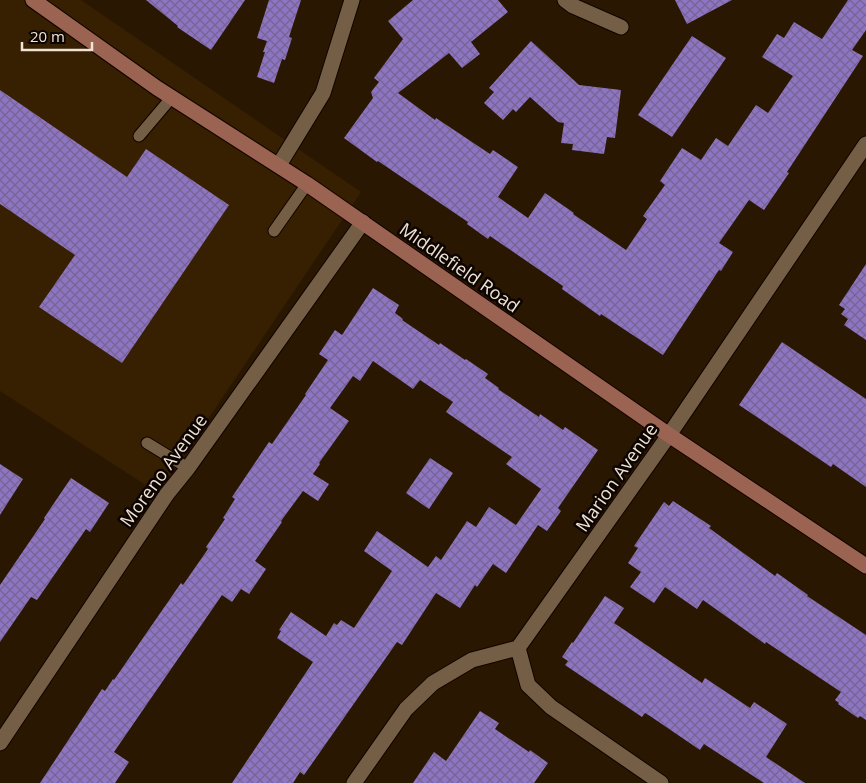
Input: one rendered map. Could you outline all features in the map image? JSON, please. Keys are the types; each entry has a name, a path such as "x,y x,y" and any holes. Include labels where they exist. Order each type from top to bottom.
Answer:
{"main road":[{"name":"Middlefield Road","path":"33,0 172,97 363,222 669,435 866,566"}],"street":[{"path":"278,165 323,92 352,0"},
{"path":"565,0 573,6 621,27"},
{"name":"Marion Avenue","path":"518,648 669,435 866,144"},
{"name":"Moreno Avenue","path":"0,743 158,507 188,468 363,222"},
{"path":"354,783 406,709 433,683 472,660 518,648 528,685 551,707 661,783"}],"lane":[{"path":"139,136 172,97"},
{"path":"274,230 307,184"},
{"path":"147,443 188,468"}],"shaded area":[{"path":"0,0 81,0 361,192 158,493 0,391"}],"building":[{"path":"146,0 245,0 211,50 177,27"},
{"path":"269,0 301,0 289,37 292,38 285,60 282,59 274,83 257,77 267,41 257,38"},
{"path":"413,0 498,0 508,12 471,42 480,54 462,68 449,53 398,93 435,120 436,118 490,154 493,150 518,167 498,197 528,218 545,193 626,250 647,219 643,216 665,185 660,181 682,148 701,160 716,138 728,146 756,105 768,113 793,76 762,57 777,34 784,38 794,22 822,39 848,0 866,0 866,30 852,50 863,56 764,210 749,200 719,243 733,252 663,355 601,314 600,316 562,289 563,286 490,236 488,239 467,224 468,222 344,138 373,98 371,92 379,82 374,78 403,39 388,21"},
{"path":"675,0 732,0 687,24"},
{"path":"692,36 726,58 672,137 638,115"},
{"path":"531,41 579,85 621,90 615,138 607,137 604,154 572,150 573,144 561,143 564,123 558,122 530,97 516,112 513,109 503,120 484,103 494,92 489,88"},
{"path":"0,90 127,177 146,149 229,205 122,363 39,307 75,255 0,204"},
{"path":"866,264 866,340 844,325 848,319 841,314 845,309 839,305"},
{"path":"373,288 399,305 395,313 402,320 488,374 485,378 498,389 539,417 540,414 563,430 565,427 598,450 558,508 561,511 547,531 538,525 506,573 493,564 477,587 475,585 460,608 436,593 402,645 397,642 304,775 300,772 293,783 232,783 313,662 277,638 281,631 279,630 291,612 326,636 334,623 337,625 341,620 354,628 392,571 364,551 377,531 428,567 436,556 441,560 467,521 476,527 489,507 516,525 541,489 506,464 512,457 446,412 453,402 420,380 413,389 373,361 360,381 353,376 330,408 349,421 313,474 329,484 318,501 303,491 281,521 255,561 266,569 249,594 241,589 232,602 222,595 114,752 129,762 115,783 40,783 102,689 105,691 114,680 181,583 183,585 208,549 206,547 225,519 223,518 235,499 232,497 269,442 272,444 328,360 319,354 335,330 342,335"},
{"path":"782,342 866,399 866,487 833,464 831,467 739,405"},
{"path":"430,458 453,473 429,509 406,493"},
{"path":"0,464 23,479 0,515"},
{"path":"71,478 109,503 90,532 86,529 37,600 31,597 0,642 0,585"},
{"path":"673,501 711,526 709,528 775,576 777,573 807,596 866,635 866,720 860,716 858,718 838,704 835,700 841,692 766,642 765,644 703,600 697,609 665,587 654,603 630,587 641,572 628,563 638,548 634,546 664,502 669,506"},
{"path":"605,596 624,608 614,623 702,683 705,678 750,708 754,702 787,724 766,757 805,783 764,783 704,744 700,750 645,713 642,717 565,665 568,661 562,657"},
{"path":"480,711 499,723 495,729 548,763 534,783 413,783 434,752 446,761"}]}
